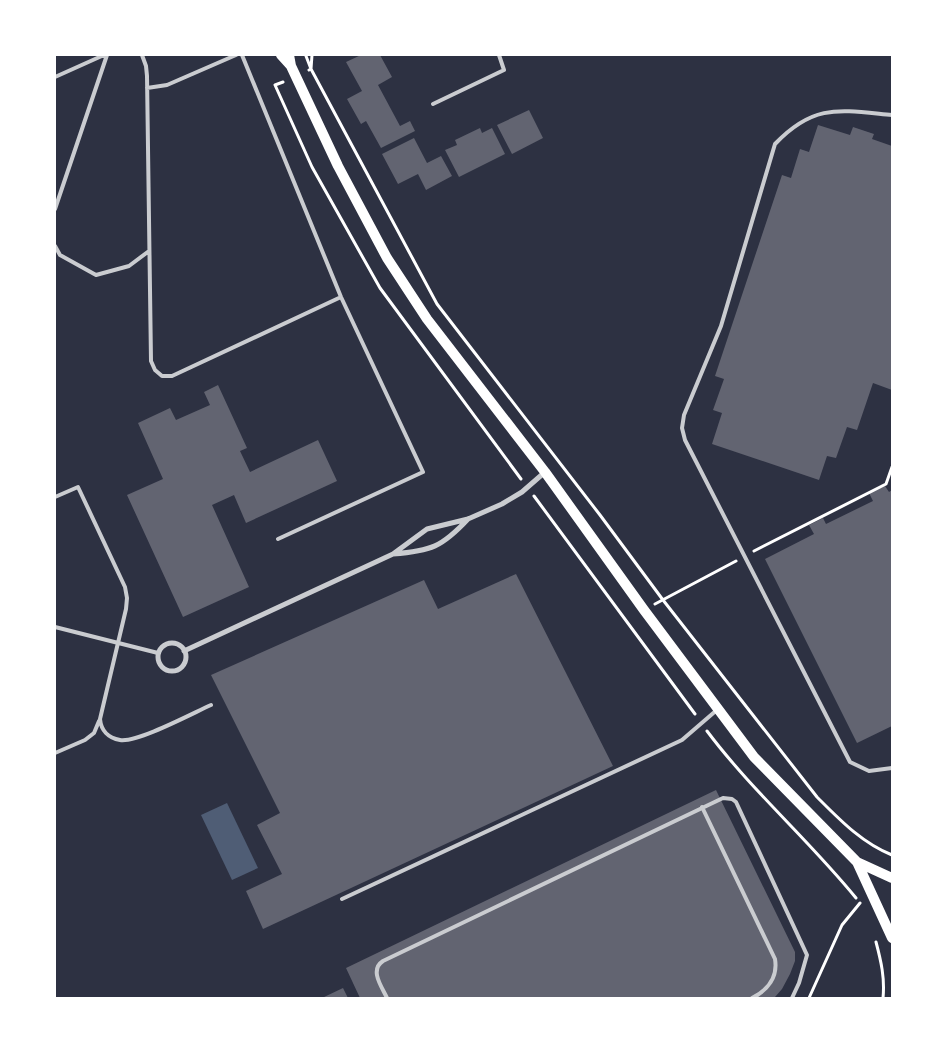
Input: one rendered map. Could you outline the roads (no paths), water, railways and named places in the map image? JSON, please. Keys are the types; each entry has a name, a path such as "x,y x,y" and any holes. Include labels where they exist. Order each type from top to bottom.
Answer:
{"main road":[{"path":"280,55 291,66"},
{"path":"289,55 291,66 338,166 387,258 407,290 427,319 545,472 644,610 754,757 857,862 892,938"},
{"path":"857,862 892,878"}],"street":[{"path":"184,650 393,554 427,529 468,520 513,498 545,472"},
{"path":"393,554 414,553 437,546 454,534 468,520"},
{"path":"168,643 177,644 184,650 186,658 178,669 165,669 159,662 158,653 168,643"}],"lane":[{"path":"55,77 106,55"},
{"path":"55,209 106,55"},
{"path":"142,55 146,66 147,88 151,361 155,370 162,376 172,376 341,297"},
{"path":"147,88 167,84 236,55"},
{"path":"242,55 341,297 423,472 278,539"},
{"path":"433,104 504,70 499,55"},
{"path":"892,114 846,110 825,112 805,119 789,130 775,144 721,326 684,415 682,428 685,440 850,762 869,771 892,768"},
{"path":"55,246 60,255 96,275 129,266 149,251"},
{"path":"55,497 78,487 125,587 127,604 100,719 94,733 85,740 55,754"},
{"path":"55,627 158,653"},
{"path":"100,719 101,728 110,736 121,740 137,738 211,705"},
{"path":"342,899 682,740 718,709"},
{"path":"388,998 376,973 378,964 382,960 723,798 736,802 807,955 799,983 792,998"},
{"path":"702,807 775,959 776,966 771,983 762,993 752,998"}],"water":[{"path":"227,803 258,868 232,880 201,815"}]}
